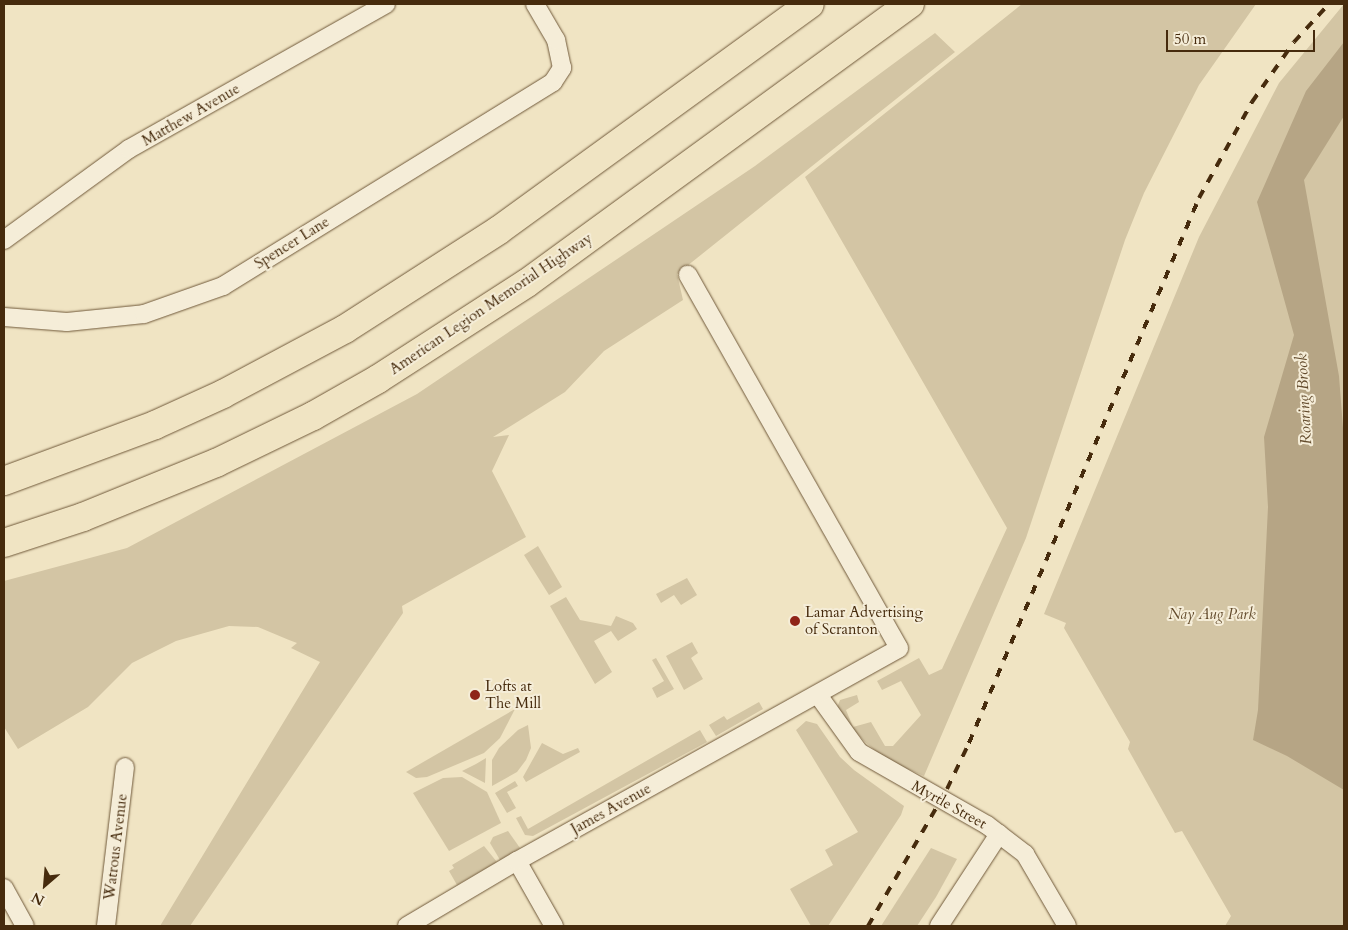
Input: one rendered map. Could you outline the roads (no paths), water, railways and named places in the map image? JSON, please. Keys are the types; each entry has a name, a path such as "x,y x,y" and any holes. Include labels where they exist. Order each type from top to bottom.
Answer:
{"highway":[{"path":"4,480 155,425 223,394 345,329 499,230 810,4"},
{"name":"American Legion Memorial Highway","path":"4,543 83,517 216,463 306,420 378,379 527,283 910,4"}],"street":[{"name":"Matthew Avenue","path":"4,240 129,149 386,4"},
{"name":"Spencer Lane","path":"4,317 67,322 144,314 223,286 552,82 562,68 556,40 535,4"},
{"name":"James Avenue","path":"407,926 516,861 818,695 899,648 688,274"},
{"name":"Myrtle Street","path":"818,695 859,752 1000,834 1025,854 1067,926"},
{"name":"Watrous Avenue","path":"106,926 125,767"},
{"path":"939,926 1000,834"},
{"path":"516,861 554,926"},
{"path":"4,888 25,926"}],"water":[{"name":"Roaring Brook","path":"1344,42 1344,116 1304,180 1339,376 1344,441 1344,790 1287,756 1253,740 1258,710 1268,507 1264,437 1294,335 1257,202 1306,91"}],"railway":[{"path":"868,926 947,789 969,743 1199,198 1252,102 1294,42 1329,4"}],"place":[{"name":"Lamar Advertising of Scranton","path":"795,621"},
{"name":"Lofts at The Mill","path":"475,695"}],"park label":[{"name":"Nay Aug Park","path":"1212,615"}]}
